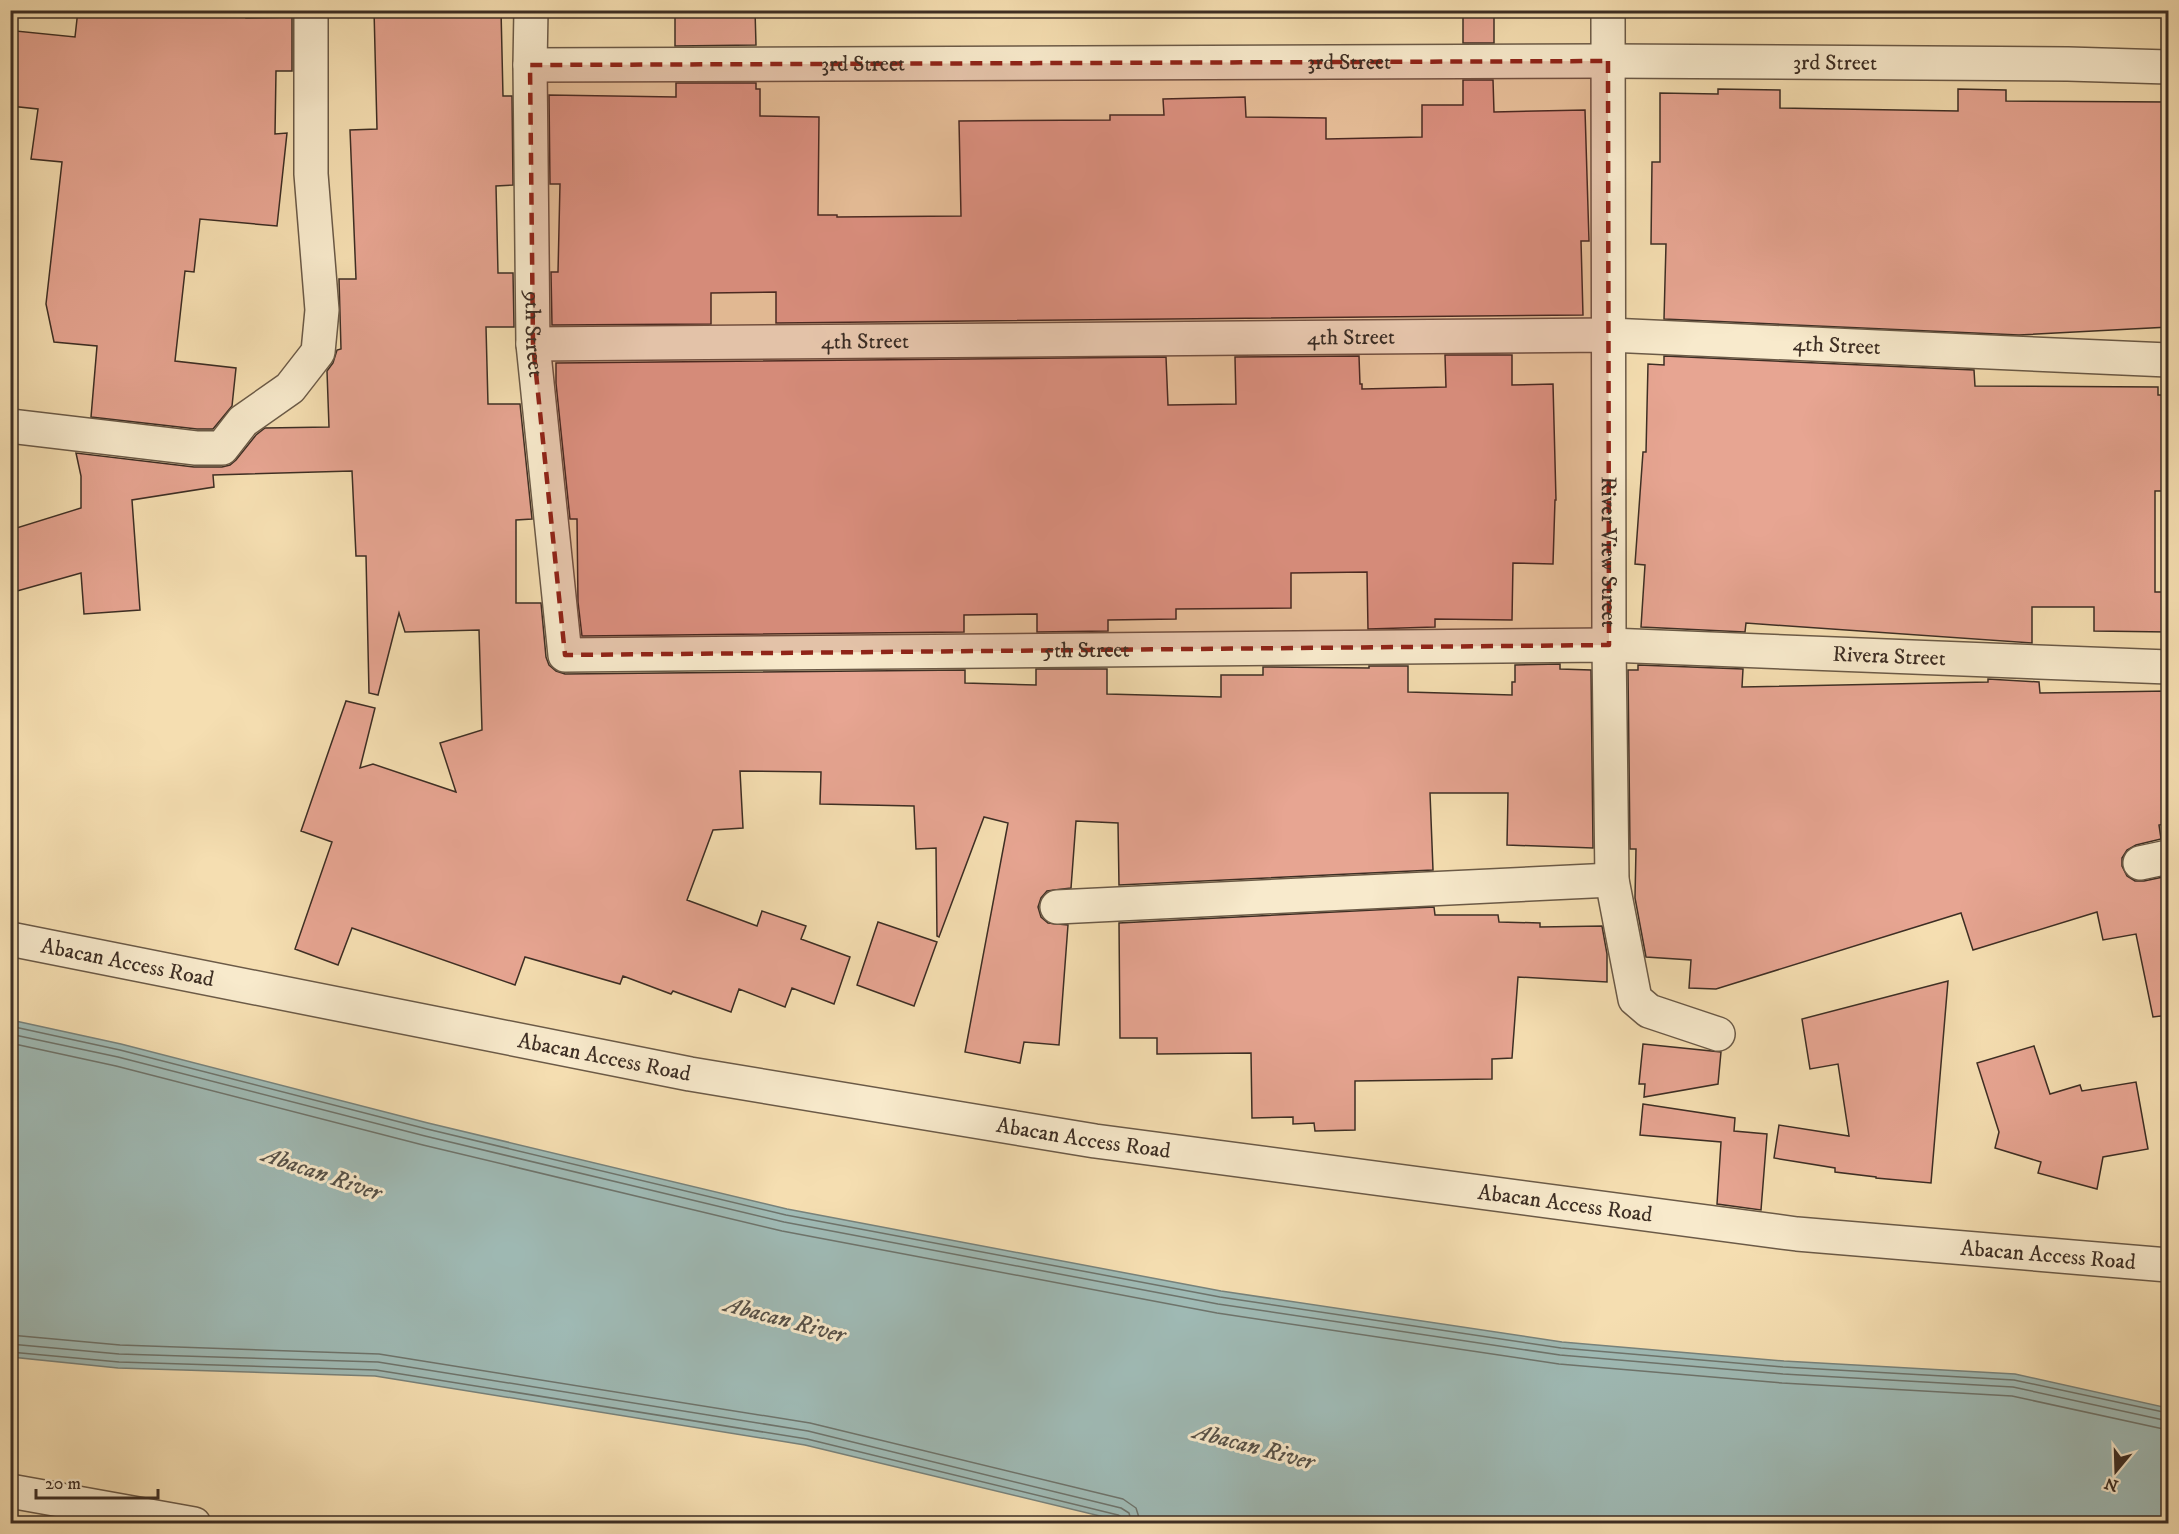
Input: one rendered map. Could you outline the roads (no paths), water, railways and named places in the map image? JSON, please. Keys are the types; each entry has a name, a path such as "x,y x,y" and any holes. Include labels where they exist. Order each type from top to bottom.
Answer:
{"street":[{"path":"10,426 196,448 222,448 243,421 290,388 318,352 322,310 311,174 311,10"},
{"name":"9th Street","path":"531,10 533,344 565,656"},
{"name":"River View Street","path":"1608,10 1609,645 1612,880 1635,999 1649,1011 1718,1034"},
{"name":"3rd Street","path":"530,65 1608,61 2169,67"},
{"name":"4th Street","path":"533,344 1609,335 2169,360"},
{"name":"5th Street","path":"565,656 1609,645"},
{"name":"Rivera Street","path":"1609,645 2169,667"},
{"path":"1057,907 1612,880"},
{"name":"Abacan Access Road","path":"10,939 690,1074 1095,1141 1797,1234 2169,1265"},
{"path":"10,1491 194,1524"}],"water":[{"name":"Abacan River","path":"11,1020 121,1044 428,1123 787,1209 1221,1291 1562,1342 1784,1361 2015,1374 2168,1408 2168,1523 1129,1523 805,1445 375,1376 118,1368 11,1357"}]}
